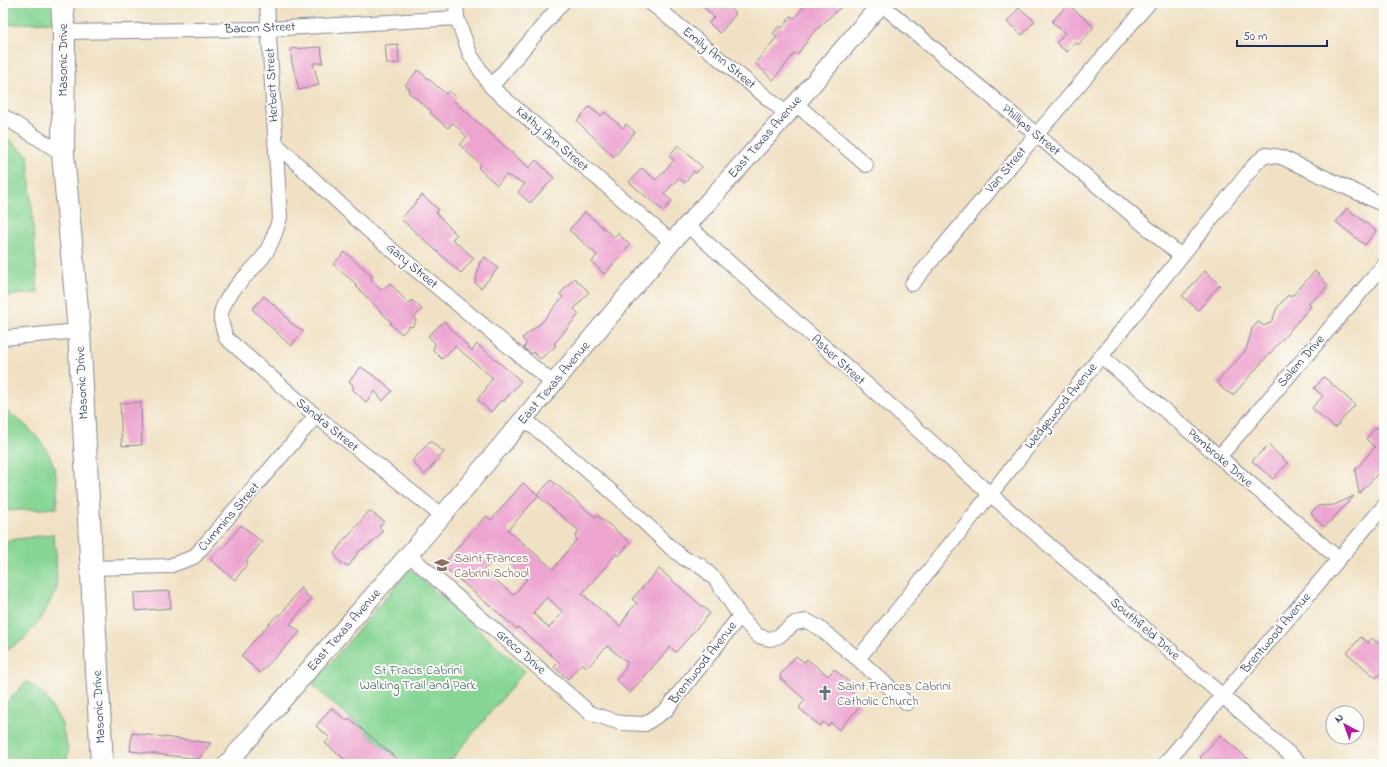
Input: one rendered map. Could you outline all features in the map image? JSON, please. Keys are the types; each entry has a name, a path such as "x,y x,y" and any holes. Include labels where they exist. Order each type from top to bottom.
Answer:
{"main road":[{"name":"Masonic Drive","path":"62,3 64,32 63,154 79,331 102,764"}],"street":[{"name":"Herbert Street","path":"222,325 221,314 226,299 263,256 274,239 280,217 267,3"},
{"name":"Kathy Ann Street","path":"456,3 457,18 470,54 491,87 672,242"},
{"path":"491,87 562,3"},
{"name":"Emily Ann Street","path":"651,3 791,108"},
{"name":"East Texas Avenue","path":"227,764 442,516 672,242 791,108 881,3"},
{"name":"Phillips Street","path":"881,3 1181,256"},
{"name":"Van Street","path":"912,284 1036,135 1149,3"},
{"name":"Bacon Street","path":"64,32 269,29 457,18"},
{"path":"791,108 866,165"},
{"path":"3,116 63,154"},
{"name":"Gary Street","path":"275,143 368,230 554,384"},
{"name":"Wedgewood Avenue","path":"858,659 1256,163 1266,155 1281,157 1384,205"},
{"name":"Asber Street","path":"687,225 990,494"},
{"name":"Salem Drive","path":"1219,457 1384,265"},
{"name":"Sandra Street","path":"222,325 226,338 316,416 442,516"},
{"path":"3,338 79,331"},
{"name":"Pembroke Drive","path":"1101,356 1339,560"},
{"name":"Cummins Street","path":"92,568 169,566 194,557 316,416"},
{"path":"524,419 620,499 670,547 685,559 700,565 716,580 740,616 758,636 770,639 779,636 795,622 807,622 818,627 858,659 907,703"},
{"name":"Southfield Drive","path":"990,494 1301,764"},
{"name":"Brentwood Avenue","path":"1167,761 1384,506"},
{"name":"Greco Drive","path":"408,554 590,713 621,723 645,724"},
{"name":"Brentwood Avenue","path":"645,724 666,710 740,616"}],"green space":[{"path":"3,3 61,3 62,21 3,25"},
{"path":"3,135 28,155 38,293 3,296"},
{"path":"3,409 28,428 48,452 56,475 57,508 3,511"},
{"path":"53,534 56,553 57,588 41,619 24,639 3,653 3,541"},
{"name":"St Fracis Cabrini Walking Trail and Park","path":"410,569 525,671 448,764 403,764 312,685"},
{"path":"27,681 45,696 61,722 68,749 67,764 3,764 3,706"}],"building":[{"path":"699,3 724,3 736,14 720,33 709,23 714,17"},
{"path":"807,3 845,3 813,33 797,55 795,53 773,80 755,63 777,37 773,34 779,26 782,28 791,16 795,18"},
{"path":"1068,4 1094,27 1078,45 1075,42 1067,52 1056,43 1065,33 1052,22"},
{"path":"1019,8 1035,21 1022,35 1007,22"},
{"path":"398,44 399,63 387,64 385,45"},
{"path":"321,47 323,63 313,63 319,85 299,90 290,49"},
{"path":"418,70 446,94 449,91 455,97 454,101 529,168 536,160 554,178 530,203 518,192 525,184 506,175 497,185 478,168 481,165 460,145 467,137 453,123 448,128 430,113 431,111 408,92 410,89 405,85"},
{"path":"589,107 601,116 605,112 623,128 626,124 635,132 614,157 577,121"},
{"path":"678,145 702,167 696,173 694,171 685,183 679,178 664,194 672,201 663,211 629,182 642,168 656,180 674,160 669,156"},
{"path":"422,195 438,209 436,213 457,235 452,239 474,258 461,273 401,219"},
{"path":"1347,208 1376,231 1365,245 1336,222"},
{"path":"585,212 614,237 618,233 630,245 604,274 592,262 597,255 569,230"},
{"path":"345,252 372,276 371,279 381,290 390,283 409,304 412,300 422,309 414,318 416,321 412,327 409,326 402,334 390,324 392,323 355,285 356,284 333,264"},
{"path":"485,257 498,268 481,288 475,283 480,262"},
{"path":"1205,271 1220,285 1198,310 1182,296"},
{"path":"1315,271 1328,285 1322,293 1308,303 1311,306 1233,395 1224,390 1217,382 1246,350 1252,329 1258,322 1264,326 1272,321 1277,308 1287,296 1293,295"},
{"path":"574,278 589,292 574,309 579,314 554,344 556,346 540,359 534,353 530,353 524,348 526,343 522,338 542,322 563,297 560,294"},
{"path":"264,296 281,311 291,323 303,331 291,346 252,309"},
{"path":"444,321 472,351 477,344 521,381 503,402 501,400 491,412 477,400 493,378 455,346 442,359 433,350 435,343 428,336"},
{"path":"361,367 383,382 392,391 383,401 375,391 366,402 353,390 353,385 349,381"},
{"path":"1324,377 1355,405 1335,428 1312,408 1323,396 1314,388"},
{"path":"141,402 142,445 122,446 120,403"},
{"path":"1376,427 1384,433 1384,467 1359,494 1355,470 1375,447 1366,439"},
{"path":"430,441 444,452 425,475 412,461"},
{"path":"1268,445 1288,463 1273,479 1252,461"},
{"path":"551,480 595,517 597,515 630,542 619,556 616,554 582,594 620,626 637,603 632,599 659,569 710,613 676,652 670,647 630,693 616,680 626,668 625,667 628,663 607,646 587,668 582,663 568,679 554,667 559,662 518,627 517,629 442,565 486,516 491,520 523,483 538,495","holes":["538,496 579,531 575,537 577,539 553,569 508,530","499,554 527,579 513,595 484,570","547,597 563,612 549,628 533,613"]},
{"path":"1354,496 1325,527 1317,521 1311,513 1318,506 1334,505"},
{"path":"369,511 384,521 379,527 383,531 373,542 359,551 349,566 341,563 334,554 346,537 347,538"},
{"path":"241,525 262,542 246,561 248,563 235,580 210,559 220,548 222,549"},
{"path":"301,587 306,595 312,598 290,624 300,632 260,673 241,656 278,614 280,616"},
{"path":"170,591 171,608 135,611 134,593"},
{"path":"1361,637 1368,643 1372,638 1384,649 1384,669 1376,678 1347,653"},
{"name":"Saint Frances Cabrini Catholic Church","path":"796,656 804,662 807,659 828,676 834,669 854,686 850,690 855,695 852,698 861,705 839,730 831,723 828,726 823,722 820,726 799,708 805,700 780,678 780,675"},
{"path":"331,708 347,721 349,718 403,764 350,764 325,743 330,738 316,726"},
{"path":"132,733 211,743 199,759 130,751"},
{"path":"1220,735 1254,764 1208,764 1200,758"}],"place":[{"name":"Saint Frances Cabrini School","path":"442,565"},
{"name":"Saint Frances Cabrini Catholic Church","path":"825,693"}]}
